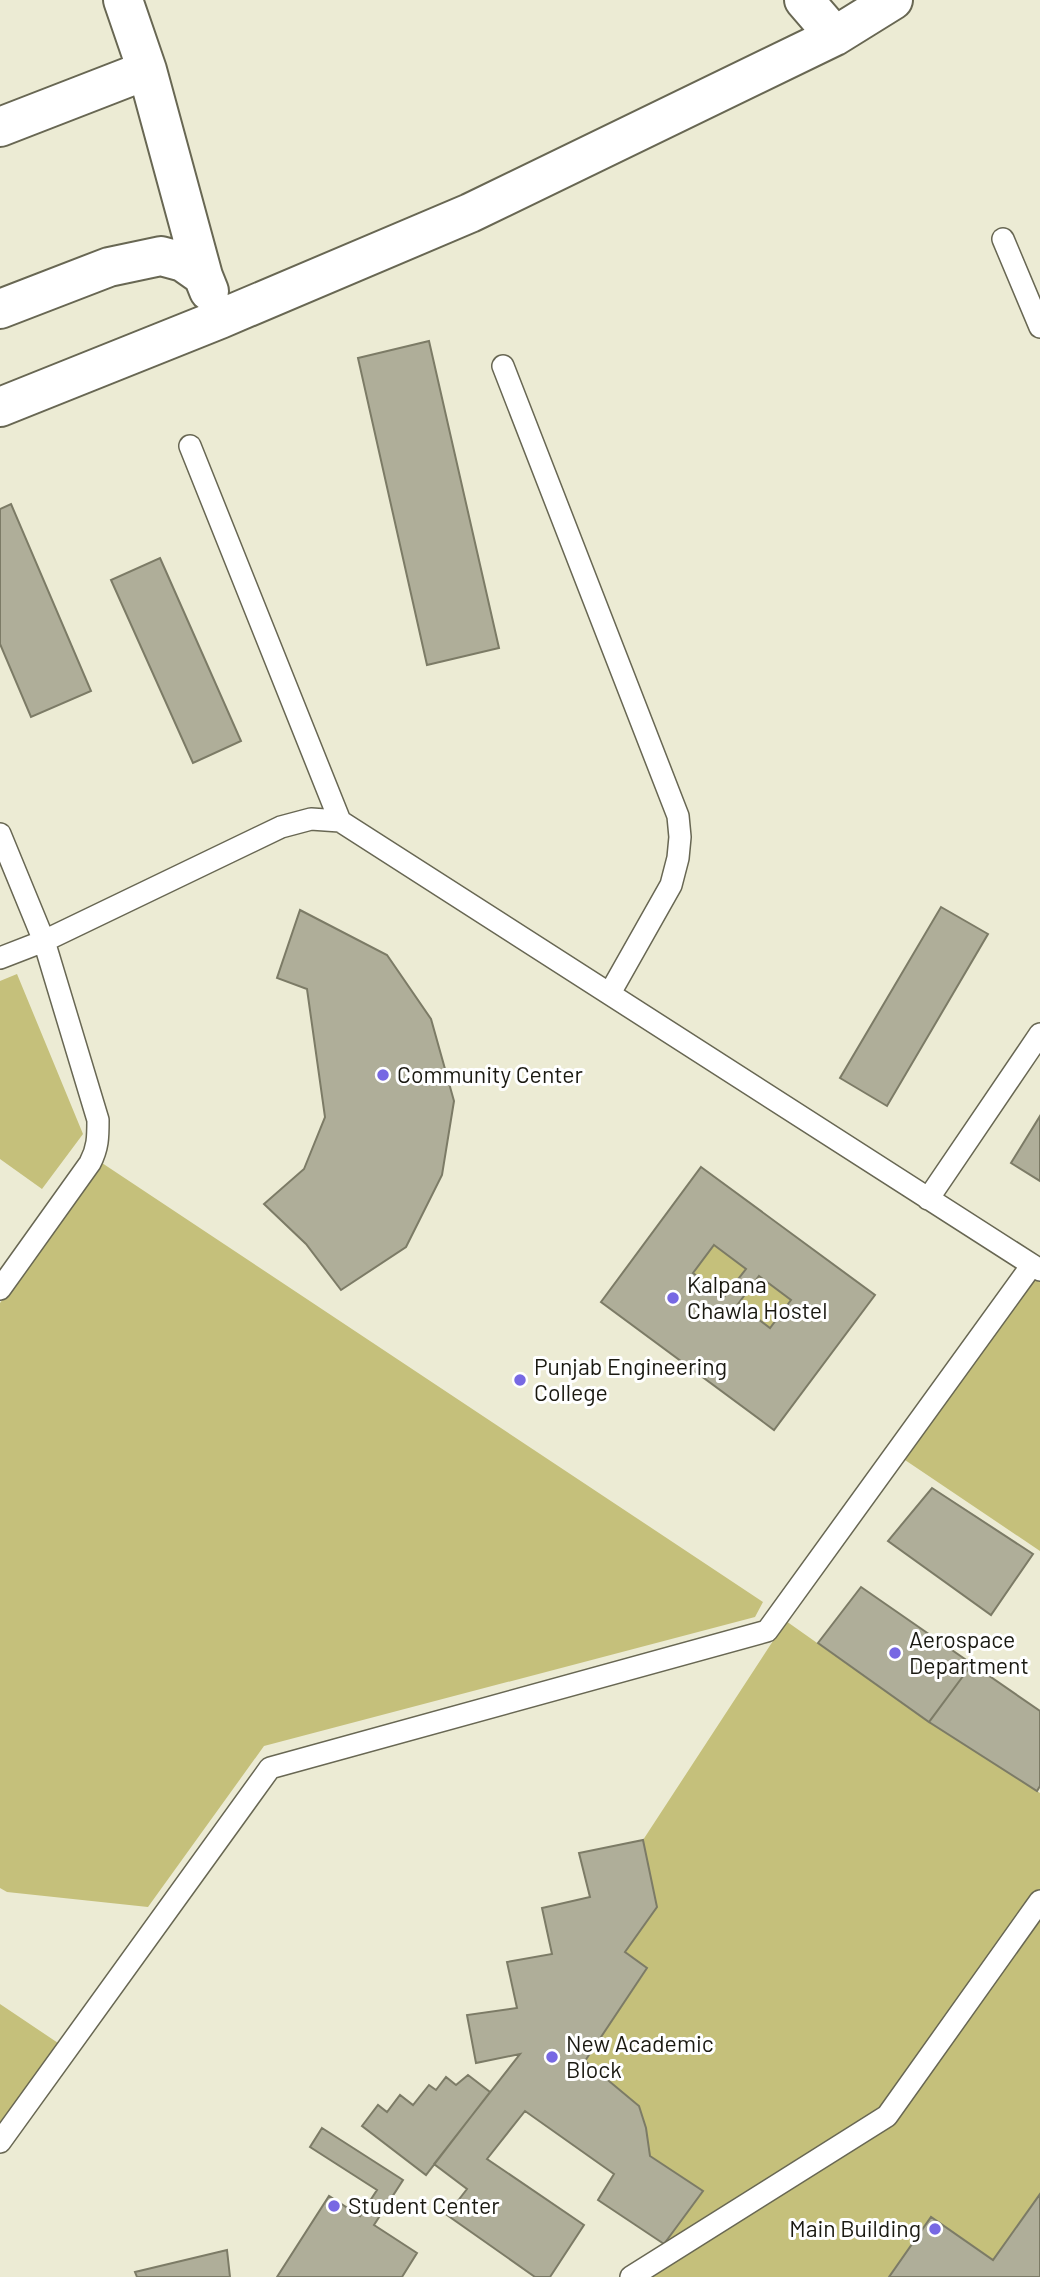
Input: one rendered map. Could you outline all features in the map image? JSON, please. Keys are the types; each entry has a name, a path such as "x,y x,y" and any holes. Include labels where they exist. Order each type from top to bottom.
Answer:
{"street":[{"path":"123,0 147,69 202,276 220,319"},
{"path":"804,0 835,36"},
{"path":"0,407 220,319 470,213 835,36 893,0"},
{"path":"0,127 147,69"},
{"path":"0,309 109,267 162,256 183,262 202,276"}],"lane":[{"path":"1003,239 1040,327"},
{"path":"503,366 678,816 678,858 671,885 610,993"},
{"path":"190,446 340,821"},
{"path":"0,958 44,941 281,827 311,819 340,821 1036,1267 766,1631 271,1768 0,2142"},
{"path":"0,834 44,941 98,1120 97,1150 90,1163 0,1289"},
{"path":"928,1199 1040,1034"},
{"path":"631,2277 887,2116 1040,1901"}],"shaded area":[{"path":"17,974 83,1134 42,1189 0,1159 0,981"},
{"path":"102,1163 763,1602 755,1617 264,1746 148,1907 7,1892 0,1888 0,1303"},
{"path":"714,1245 746,1269 724,1297 693,1273"},
{"path":"1035,1272 1040,1275 1040,1551 902,1458"},
{"path":"759,1276 791,1300 770,1328 738,1304"},
{"path":"786,1621 929,1722 1040,1793 1040,1894 885,2111 664,2244 702,2191 650,2156 646,2128 639,2106 585,2061 647,1969 625,1952 657,1907 643,1840"},
{"path":"1040,1904 1040,2194 993,2260 931,2217 889,2277 645,2277 891,2120"},
{"path":"0,2004 64,2047 0,2138"}],"building":[{"path":"429,341 499,648 427,665 358,358"},
{"path":"11,504 91,691 31,717 0,644 0,509"},
{"path":"160,558 241,741 193,763 111,580"},
{"path":"941,907 988,934 887,1106 840,1078"},
{"name":"Community Center","path":"300,910 387,955 431,1019 454,1101 442,1175 406,1247 341,1290 306,1244 264,1204 304,1169 325,1117 307,989 277,978"},
{"path":"1040,1116 1040,1181 1011,1163"},
{"name":"Kalpana Chawla Hostel","path":"701,1167 875,1295 774,1430 601,1302","holes":["714,1245 746,1269 724,1297 693,1273","759,1276 791,1300 770,1328 738,1304"]},
{"name":"Aerospace Department","path":"932,1488 1033,1554 991,1615 888,1541"},
{"name":"Aerospace Department","path":"861,1587 972,1664 929,1722 818,1643"},
{"name":"Aerospace Department","path":"972,1664 1040,1711 1040,1786 1037,1791 929,1722"},
{"name":"New Academic Block","path":"643,1840 657,1907 625,1952 647,1968 585,2061 639,2106 646,2128 650,2156 703,2191 664,2244 598,2200 614,2174 525,2111 487,2159 584,2225 550,2277 535,2277 447,2215 467,2189 434,2164 520,2054 476,2063 467,2015 517,2008 507,1962 552,1954 542,1908 590,1897 579,1853"},
{"path":"468,2075 490,2092 426,2175 362,2126 378,2105 387,2112 400,2095 413,2105 429,2085 436,2090 446,2077 456,2085"},
{"name":"Student Center","path":"322,2128 403,2180 374,2225 417,2253 402,2277 277,2277 329,2196 360,2216 377,2190 310,2147"},
{"name":"Main Building","path":"1040,2194 1040,2277 889,2277 931,2217 993,2260"},
{"path":"227,2250 230,2277 137,2277 135,2272"}],"place":[{"name":"Community Center","path":"383,1075"},
{"name":"Kalpana Chawla Hostel","path":"673,1298"},
{"name":"Punjab Engineering College","path":"520,1380"},
{"name":"Aerospace Department","path":"895,1653"},
{"name":"New Academic Block","path":"552,2057"},
{"name":"Student Center","path":"334,2206"},
{"name":"Main Building","path":"935,2229"}]}
